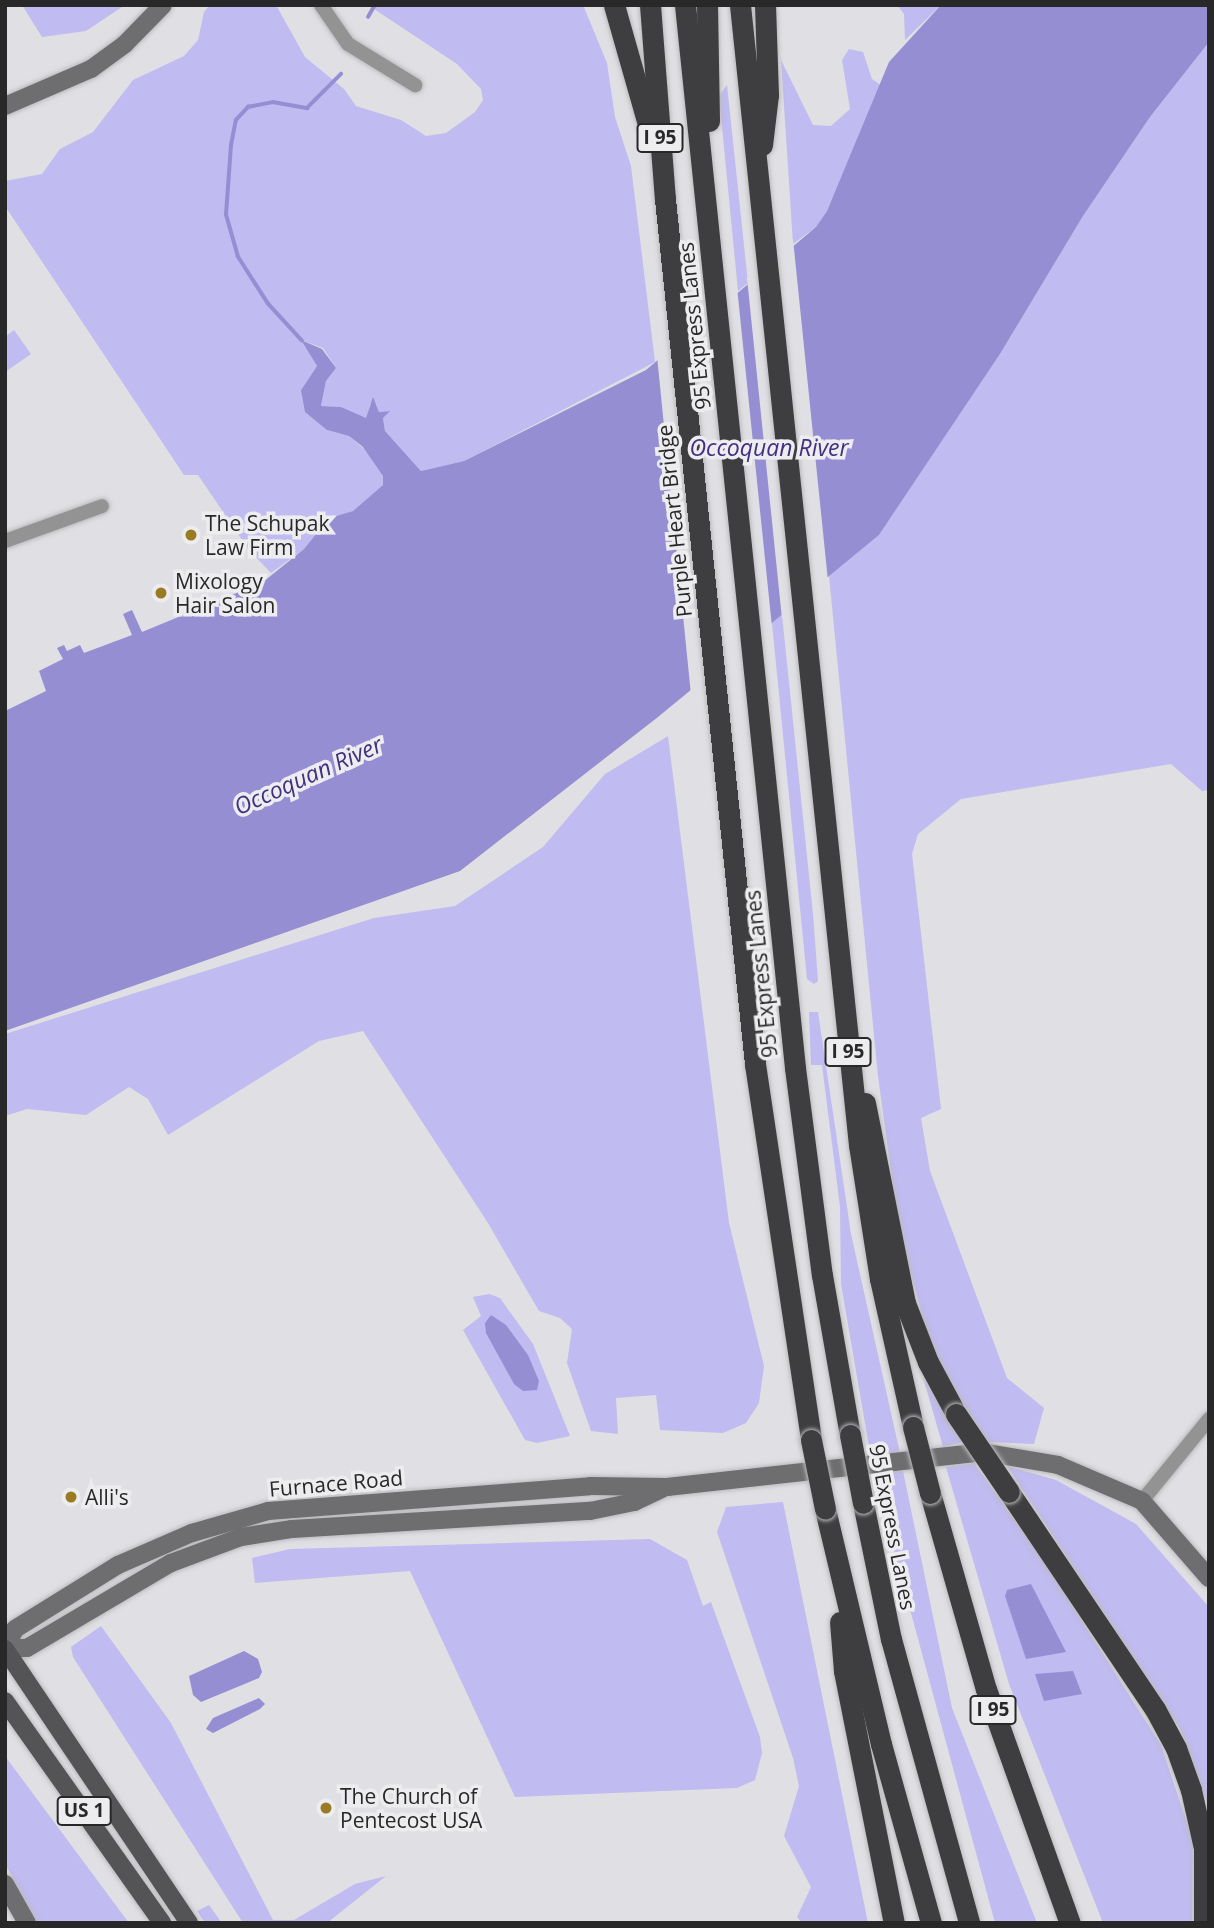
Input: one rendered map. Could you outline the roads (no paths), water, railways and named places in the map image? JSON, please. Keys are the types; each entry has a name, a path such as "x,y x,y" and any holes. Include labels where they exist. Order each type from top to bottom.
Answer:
{"highway":[{"path":"614,5 634,65 665,199"},
{"name":"I 95","path":"650,5 665,199"},
{"name":"95 Express Lanes","path":"685,5 806,1153 850,1435 891,1639 969,1923"},
{"path":"707,5 709,231"},
{"name":"I 95","path":"740,5 845,1023 876,1253 913,1427 986,1689 1070,1923"},
{"path":"758,178 768,95 765,5"},
{"name":"Purple Heart Bridge","path":"665,199 767,1164 811,1440 836,1561"},
{"path":"845,1023 874,1137 905,1303 928,1362 956,1414 1155,1709 1176,1748 1191,1790 1204,1848 1204,1923"},
{"path":"836,1561 844,1671 894,1923"},
{"name":"I 95","path":"836,1561 931,1923"}],"main road":[{"path":"5,106 91,69 125,44 163,5"},
{"name":"Furnace Road","path":"667,1487 634,1502 590,1511 260,1533 201,1550 116,1593 27,1648 5,1648 15,1629 144,1552 250,1516 330,1505 590,1486 667,1487 982,1452 1052,1464 1142,1501 1209,1578"},
{"path":"330,1505 332,1527"},
{"name":"US 1","path":"5,1648 189,1923"},
{"name":"US 1","path":"5,1701 162,1923"},
{"path":"5,1884 27,1923"}],"street":[{"path":"321,5 348,44 415,85"},
{"path":"5,541 102,506"},
{"path":"1142,1501 1209,1419"}],"water":[{"name":"Occoquan River","path":"941,5 1209,5 1209,42 1150,117 1083,216 1000,354 879,535 658,717 460,871 5,1031 5,711 46,691 39,671 63,659 57,648 64,645 67,651 80,645 84,653 132,635 123,614 132,610 142,632 263,582 304,549 329,518 353,511 383,485 383,476 363,447 349,436 327,430 305,412 301,390 317,366 301,340 322,349 336,368 326,381 321,406 341,407 366,418 373,397 379,412 390,411 383,418 385,431 421,471 464,461 646,370 816,227 827,211 889,62"},
{"path":"491,1315 506,1325 528,1355 539,1381 537,1390 523,1391 514,1384 486,1333 485,1323"},
{"path":"1031,1584 1066,1652 1026,1659 1005,1596 1007,1590"},
{"path":"244,1651 258,1659 262,1672 259,1678 201,1702 193,1695 189,1676"},
{"path":"1073,1671 1082,1694 1044,1701 1035,1674"},
{"path":"259,1698 265,1704 260,1709 213,1733 206,1729 213,1718"}],"waterway":[{"path":"368,17 375,5"},
{"path":"302,341 268,304 238,257 226,215 231,145 236,120 248,107 273,102 307,108 341,74"}],"place":[{"name":"The Schupak Law Firm","path":"191,535"},
{"name":"Mixology Hair Salon","path":"161,593"},
{"name":"Alli's","path":"71,1497"},
{"name":"The Church of Pentecost USA","path":"326,1808"}]}
